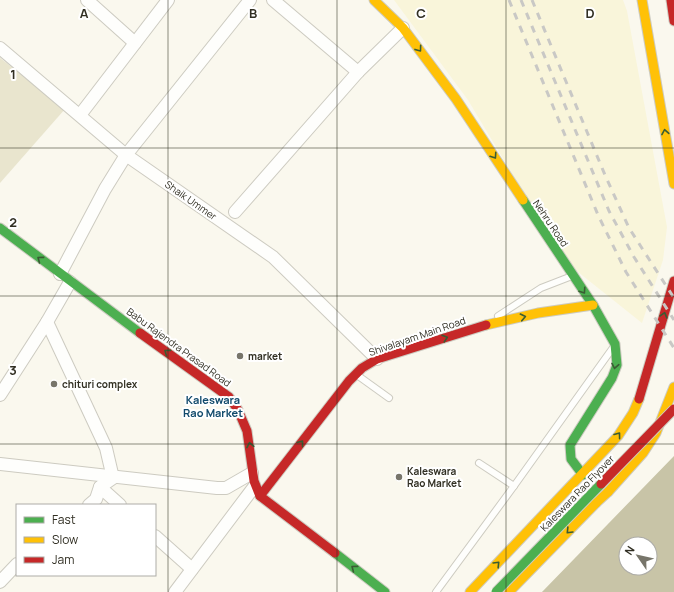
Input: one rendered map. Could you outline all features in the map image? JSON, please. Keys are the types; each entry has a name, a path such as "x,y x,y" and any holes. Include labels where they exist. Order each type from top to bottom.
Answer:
{"street":[{"path":"87,0 135,43"},
{"path":"80,115 168,0"},
{"path":"0,395 47,322 105,189 126,154 250,0"},
{"path":"273,0 358,72"},
{"name":"Nehru Road","path":"374,0 403,28 456,99 593,306 615,344 617,365 612,378 570,445 571,459 583,474"},
{"path":"642,0 674,184"},
{"path":"671,0 674,21"},
{"path":"236,212 358,72 403,28"},
{"name":"Shaik Ummer","path":"0,48 126,154 273,258 377,360"},
{"name":"Babu Rajendra Prasad Road","path":"0,228 65,278 229,397 239,410 247,431 251,453 252,472 257,492"},
{"path":"470,592 618,436 633,413 643,389 674,281"},
{"name":"Shivalayam Main Road","path":"257,492 362,368 377,360 485,325 538,313 593,306"},
{"path":"47,322 106,448 113,478"},
{"path":"509,592 608,492 643,453 656,433 674,387"},
{"name":"Kaleswara Rao Flyover","path":"496,592 674,409"},
{"path":"0,464 113,478 217,488 226,488 252,472"},
{"path":"90,504 96,499 100,487 113,478"},
{"path":"100,487 119,504"},
{"path":"174,592 257,492 385,592"},
{"path":"156,537 192,569"},
{"path":"0,582 16,565"}],"lane":[{"path":"485,325 541,288 573,276"},
{"path":"436,592 514,486 615,344"},
{"path":"356,374 389,398"},
{"path":"479,463 514,486"}],"shaded area":[{"path":"394,0 623,0 627,11 667,227 663,260 642,323 573,268 551,239 468,100"},
{"path":"0,58 65,109 0,183"},
{"path":"674,456 674,592 542,592"}],"railway":[{"path":"509,0 598,215 626,272 674,348"},
{"path":"521,0 609,211 634,257 674,320"},
{"path":"532,0 605,175 629,228 674,298"}],"traffic: fast":[{"path":"523,200 593,305 615,344 617,365 612,378 570,445 571,459 583,475"},
{"path":"0,228 140,333"},
{"path":"496,592 601,484"},
{"path":"335,553 385,592"}],"traffic: slow":[{"path":"374,0 403,28 456,99 523,200"},
{"path":"642,0 674,184"},
{"path":"486,325 538,313 593,305"},
{"path":"608,492 643,453 656,433 674,387"},
{"path":"470,592 618,436 633,413 639,399"},
{"path":"596,503 608,492"},
{"path":"509,592 596,503"}],"traffic: jam":[{"path":"671,0 674,21"},
{"path":"639,399 674,281"},
{"path":"260,496 349,381 362,368 377,359 486,325"},
{"path":"140,333 229,397 238,410 247,431 254,481 260,496 335,553"},
{"path":"601,484 674,409"}],"place":[{"name":"market","path":"240,356"},
{"name":"chituri complex","path":"54,384"},
{"name":"Kaleswara Rao Market","path":"399,477"}],"district":[{"name":"Kaleswara Rao Market","path":"213,406"}]}
